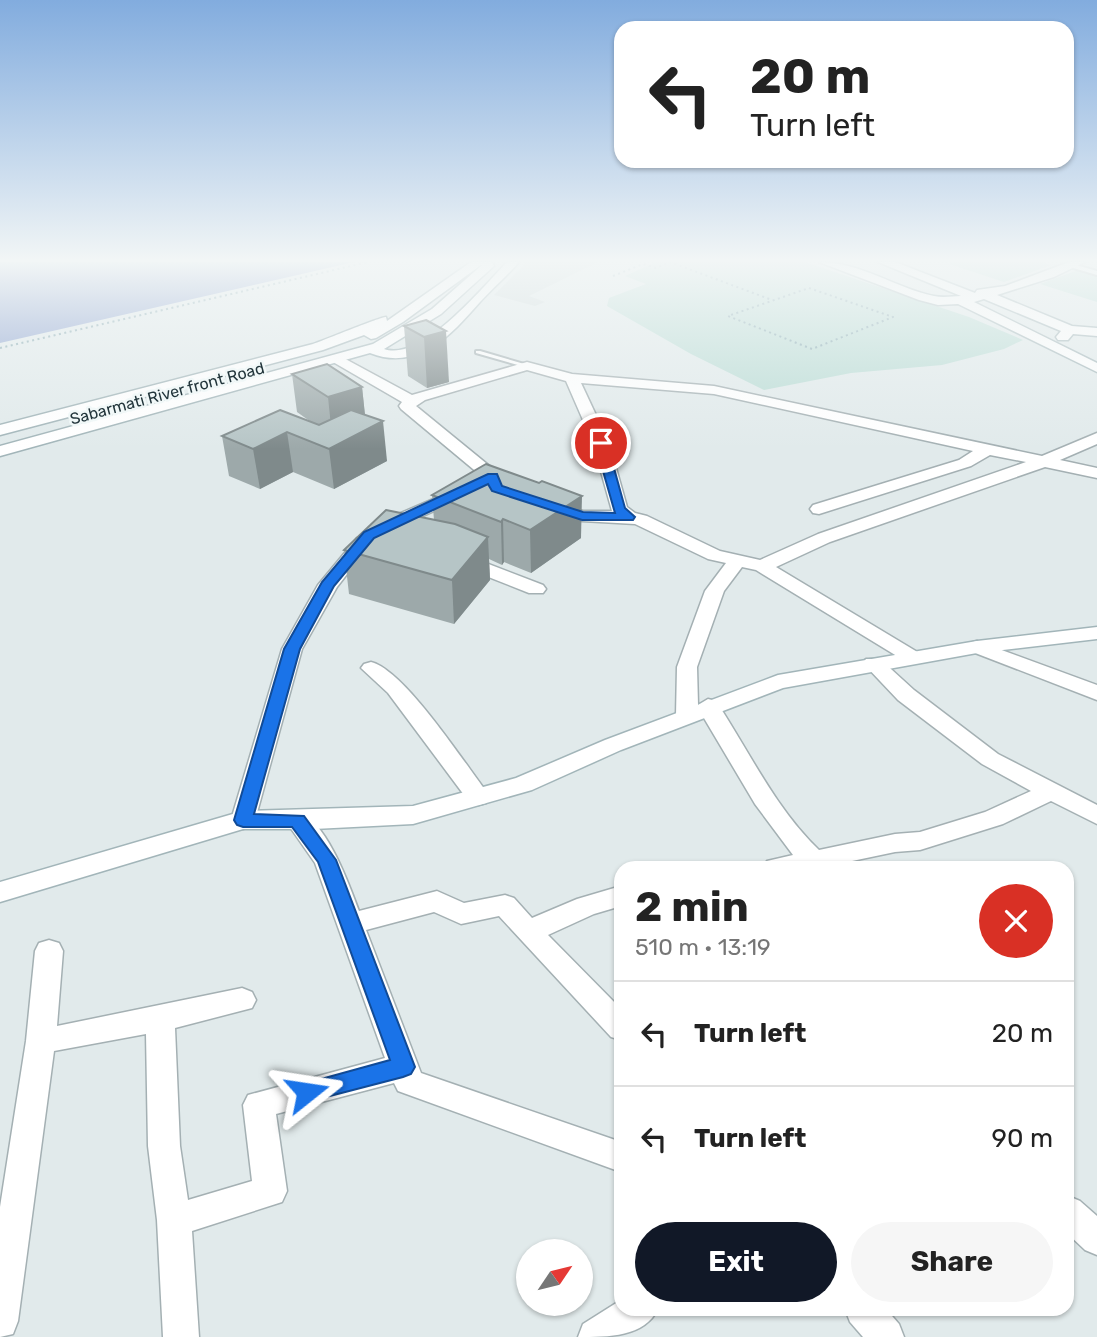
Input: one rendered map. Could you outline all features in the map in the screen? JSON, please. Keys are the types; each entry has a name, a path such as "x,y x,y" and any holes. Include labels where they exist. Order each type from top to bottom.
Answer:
{"street":[{"path":"0,430 318,347 375,324"},
{"name":"Sabarmati River front Road","path":"0,436 352,343 392,324"},
{"path":"0,451 338,359 371,349 421,324"},
{"path":"371,349 383,356 404,356 426,346 454,324"},
{"path":"1021,324 1097,368"},
{"path":"1042,324 1066,334 1097,353"},
{"path":"1066,334 1097,332"},
{"path":"338,359 413,402"},
{"path":"508,492 496,488 492,477 406,406 420,397 527,366 572,378 714,390 1097,473"},
{"path":"572,378 601,443 619,509 629,517 714,555 762,566 912,657"},
{"path":"762,566 824,538 1043,462 1097,438"},
{"path":"819,509 965,463 988,449"},
{"path":"243,820 292,649 328,585 369,535 492,477"},
{"path":"544,505 582,516 629,517"},
{"path":"369,535 395,540"},
{"path":"447,554 536,589"},
{"path":"738,560 715,591 687,667 697,711 792,839 815,861"},
{"path":"0,891 243,820 413,815 524,784 697,711 778,682 873,663 977,647 1097,633"},
{"path":"977,647 1097,693"},
{"path":"873,663 906,695 990,759 1097,814"},
{"path":"372,668 396,688 478,797"},
{"path":"829,861 895,843 920,841 993,818 1052,791"},
{"path":"297,820 327,860 409,1082 614,1155"},
{"path":"528,932 586,906 614,898"},
{"path":"349,924 437,901 461,914 505,905 614,1021"},
{"path":"0,1321 41,1041 49,951"},
{"path":"41,1041 160,1019 242,1000"},
{"path":"160,1019 164,1146 174,1220 181,1337"},
{"path":"174,1220 270,1191 259,1105 403,1067"},
{"path":"1074,1215 1097,1238"},
{"path":"596,1337 629,1316"},
{"path":"869,1316 886,1337"}],"lane":[{"path":"478,352 527,366"}],"path":[{"path":"0,348 101,324"},
{"path":"749,324 812,349 874,324"}],"green space":[{"path":"639,324 986,324 1023,340 1004,349 942,365 851,373 764,390"}],"water":[{"path":"0,324 81,324 0,343"}],"building":[{"path":"434,324 446,331 424,337 404,326"},
{"path":"327,364 362,387 328,397 292,374"},
{"path":"280,410 319,425 351,410 383,421 329,449 287,432 253,449 222,436"},
{"path":"486,464 582,496 530,530 503,519 501,522 432,495"},
{"path":"386,510 455,524 488,537 452,580 344,550"}],"route":[{"path":"307,1092 403,1067 327,860 297,820 243,820 280,682 292,649 328,585 369,535 492,477 496,488 582,516 629,517 619,509 601,443"}]}
